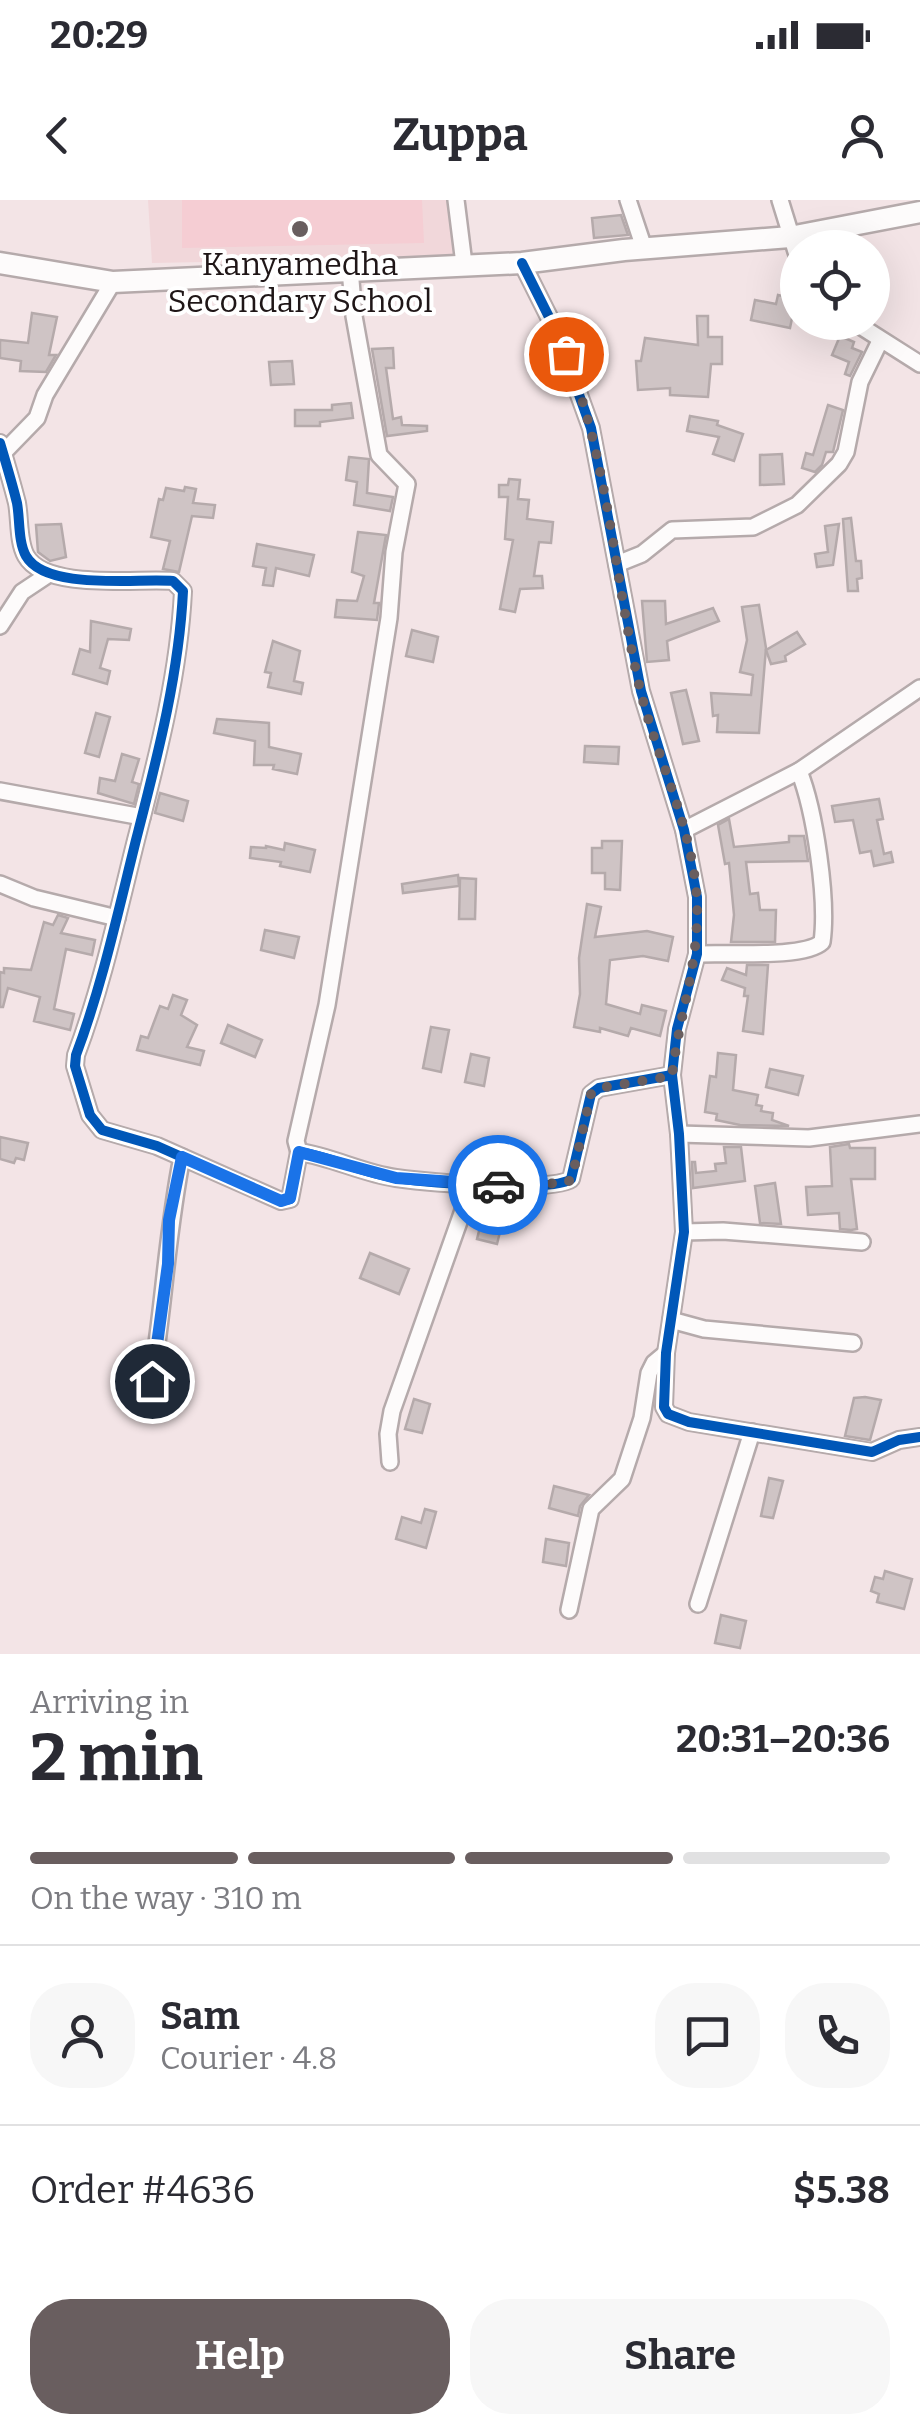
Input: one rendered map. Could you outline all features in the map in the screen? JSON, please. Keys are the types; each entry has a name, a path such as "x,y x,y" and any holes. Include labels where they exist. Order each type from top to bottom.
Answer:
{"main road":[{"path":"857,230 920,212"},
{"path":"0,263 113,282 522,263 644,248 780,248"}],"street":[{"path":"456,200 464,264"},
{"path":"628,200 644,248"},
{"path":"780,200 789,230"},
{"path":"522,263 575,378 591,428 641,691 684,830 697,897 697,954 677,1029 672,1076 680,1134 684,1232 662,1396 668,1414 872,1452 898,1440 920,1437"},
{"path":"27,559 50,574 174,582 183,591 165,722 117,918 75,1066 90,1116 102,1130 157,1146 281,1201 290,1198 299,1152 296,1141 327,1005 407,484 379,455 354,316 350,269"},
{"path":"0,626 22,592 27,559 2,448 37,418 45,395 113,282"},
{"path":"617,564 642,554 672,530 753,526 797,504 840,464 860,382 880,341 920,364"},
{"path":"22,592 50,574"},
{"path":"684,830 800,771 920,688"},
{"path":"697,954 797,951 816,948 822,942 818,864 809,796 800,771"},
{"path":"0,791 142,817"},
{"path":"0,884 34,898 117,918"},
{"path":"299,1152 396,1178 472,1184 567,1183 572,1178 591,1094 600,1088 672,1076"},
{"path":"680,1134 809,1138 920,1124"},
{"path":"146,1412 158,1350 169,1220 182,1157"},
{"path":"390,1462 388,1434 392,1411 472,1184"},
{"path":"684,1232 723,1231 862,1242"},
{"path":"671,1320 704,1329 853,1343"},
{"path":"568,1610 591,1509 622,1480 642,1418 649,1373 666,1353"},
{"path":"698,1604 752,1432"}],"shaded area":[{"name":"Kanyamedha Secondary School","path":"148,200 448,200 453,257 152,263"},
{"name":"Kanyamedha Secondary School","path":"182,200 422,200 424,243 182,248"}],"building":[{"path":"621,215 628,235 594,238 592,218"},
{"path":"780,295 780,326 751,320 755,300 776,304"},
{"path":"32,313 57,317 49,355 56,355 46,372 20,371 21,361 0,358 0,340 28,343"},
{"path":"697,316 708,316 708,337 722,337 722,364 711,364 708,397 670,395 670,388 638,390 636,361 641,361 645,338 698,345"},
{"path":"838,340 854,342 852,348 862,352 850,376 845,374 849,362 832,355"},
{"path":"393,348 394,368 386,368 393,419 401,417 402,425 427,426 427,431 387,436 372,349"},
{"path":"292,361 294,384 271,385 269,362"},
{"path":"351,403 353,418 320,422 320,426 295,426 295,410 332,410 332,405"},
{"path":"828,405 843,410 833,452 826,452 815,472 802,468 806,453 813,455"},
{"path":"690,416 718,421 717,425 743,434 734,461 713,454 719,437 687,431"},
{"path":"782,454 784,484 760,485 760,455"},
{"path":"349,457 369,459 367,493 393,497 390,511 354,505 357,482 346,480"},
{"path":"509,479 520,480 518,499 529,500 527,519 553,522 551,543 539,542 534,576 542,576 543,588 520,589 515,612 500,609 513,540 505,539 508,497 499,497 499,485 508,485"},
{"path":"185,487 196,489 193,503 215,505 213,518 192,516 179,572 163,569 170,541 151,537 159,499 163,500 166,488 184,491"},
{"path":"851,518 856,561 861,561 858,591 848,591 843,519"},
{"path":"61,524 66,557 50,561 38,552 36,525"},
{"path":"839,524 833,565 817,567 815,554 828,552 825,526"},
{"path":"358,532 386,535 374,603 379,603 377,620 335,617 337,600 357,601 364,576 352,572"},
{"path":"257,544 314,555 309,576 276,568 273,586 263,585 266,568 253,566"},
{"path":"642,601 665,601 666,624 713,608 719,621 667,641 669,660 647,662"},
{"path":"759,605 766,648 759,733 717,732 718,715 713,716 711,693 751,695 753,675 740,672 747,640 742,607"},
{"path":"91,621 131,629 129,640 108,639 100,668 110,671 107,684 73,674 80,649 90,652"},
{"path":"412,630 438,637 433,662 406,656"},
{"path":"797,632 805,644 785,656 786,661 771,664 766,650"},
{"path":"273,641 300,651 294,681 303,683 301,694 268,687 271,673 265,672"},
{"path":"686,690 699,741 683,744 671,693"},
{"path":"96,713 110,717 99,757 85,753"},
{"path":"217,719 269,723 269,747 301,754 297,774 273,769 274,765 254,765 255,741 214,733"},
{"path":"585,746 619,747 618,764 584,762"},
{"path":"122,754 139,759 132,782 139,784 134,804 98,793 100,778 115,781"},
{"path":"160,793 188,801 183,821 155,813"},
{"path":"879,799 883,819 877,820 884,854 891,852 893,862 874,866 871,851 860,853 853,820 835,822 832,806"},
{"path":"729,819 734,847 789,842 789,836 804,836 808,861 746,862 750,894 758,893 760,910 776,910 775,942 731,942 734,915 729,863 725,864 718,825"},
{"path":"602,841 622,841 620,890 605,889 605,873 592,873 592,848 602,848"},
{"path":"285,843 315,850 310,872 280,866 281,862 250,858 251,847 284,850"},
{"path":"458,875 459,886 403,893 402,884"},
{"path":"460,878 476,879 475,919 459,919"},
{"path":"587,904 601,907 595,937 647,931 673,937 668,961 643,956 610,960 606,1004 640,1014 642,1005 666,1011 660,1036 631,1028 628,1036 600,1028 600,1032 574,1027"},
{"path":"58,915 68,918 61,933 95,940 92,955 66,949 54,1009 74,1014 70,1030 34,1021 40,997 8,988 0,1007 0,972 4,973 4,968 31,970 44,922 53,925"},
{"path":"265,930 299,937 294,958 261,950"},
{"path":"747,965 768,965 763,1034 743,1031 748,996 744,996 745,988 722,980 727,968 746,975"},
{"path":"173,995 187,1000 181,1015 197,1025 187,1047 204,1051 200,1065 137,1050 141,1036 148,1038 160,1006 168,1009"},
{"path":"228,1025 262,1040 255,1057 221,1043"},
{"path":"431,1027 449,1030 441,1072 423,1068"},
{"path":"718,1053 736,1055 733,1090 758,1095 756,1105 762,1106 761,1111 773,1113 772,1120 789,1126 740,1125 716,1120 717,1114 705,1112 710,1076 716,1077"},
{"path":"471,1054 489,1058 484,1086 465,1082"},
{"path":"770,1069 803,1076 798,1095 766,1087"},
{"path":"0,1137 28,1143 24,1160 16,1158 14,1163 0,1159"},
{"path":"849,1144 850,1148 875,1148 875,1179 851,1179 857,1229 851,1230 840,1229 839,1213 808,1215 806,1187 832,1186 830,1147"},
{"path":"724,1147 741,1147 745,1181 693,1188 692,1162 696,1173 716,1171 715,1164 726,1163"},
{"path":"775,1183 781,1224 760,1223 755,1186"},
{"path":"485,1207 505,1212 497,1244 477,1239"},
{"path":"370,1253 409,1269 399,1294 360,1278"},
{"path":"854,1398 881,1400 870,1440 845,1436"},
{"path":"414,1399 430,1404 422,1433 405,1429"},
{"path":"769,1478 783,1481 773,1518 761,1516"},
{"path":"554,1486 589,1495 578,1516 549,1508"},
{"path":"425,1509 436,1512 426,1548 396,1539 402,1517 421,1523"},
{"path":"546,1539 569,1543 566,1566 543,1562"},
{"path":"885,1571 912,1579 904,1609 877,1602 879,1594 871,1591 875,1577 883,1579"},
{"path":"721,1615 746,1621 740,1648 715,1643"}],"cycle path":[{"path":"522,263 556,331 591,428 641,691 684,830 697,897 697,954 677,1029 672,1075 684,1232 666,1353 664,1407 668,1414 689,1422 872,1452 899,1440 920,1437"},
{"path":"0,443 17,503 23,550 37,567 52,574 94,581 173,581 183,591 177,654 159,747 109,949 76,1055 75,1066 90,1115 102,1130 157,1146 281,1201 290,1199 299,1152 396,1178 540,1185 571,1179 591,1094 599,1088 672,1075"}],"way so far":[{"path":"498,1185 567,1183 572,1178 591,1094 600,1088 672,1076 677,1029 698,946 697,897 684,830 641,691 591,428 566,354"}],"place":[{"name":"Kanyamedha Secondary School","path":"300,229"}],"route":[{"path":"152,1381 168,1264 169,1220 182,1157 281,1201 290,1198 299,1152 396,1178 498,1185"}]}
